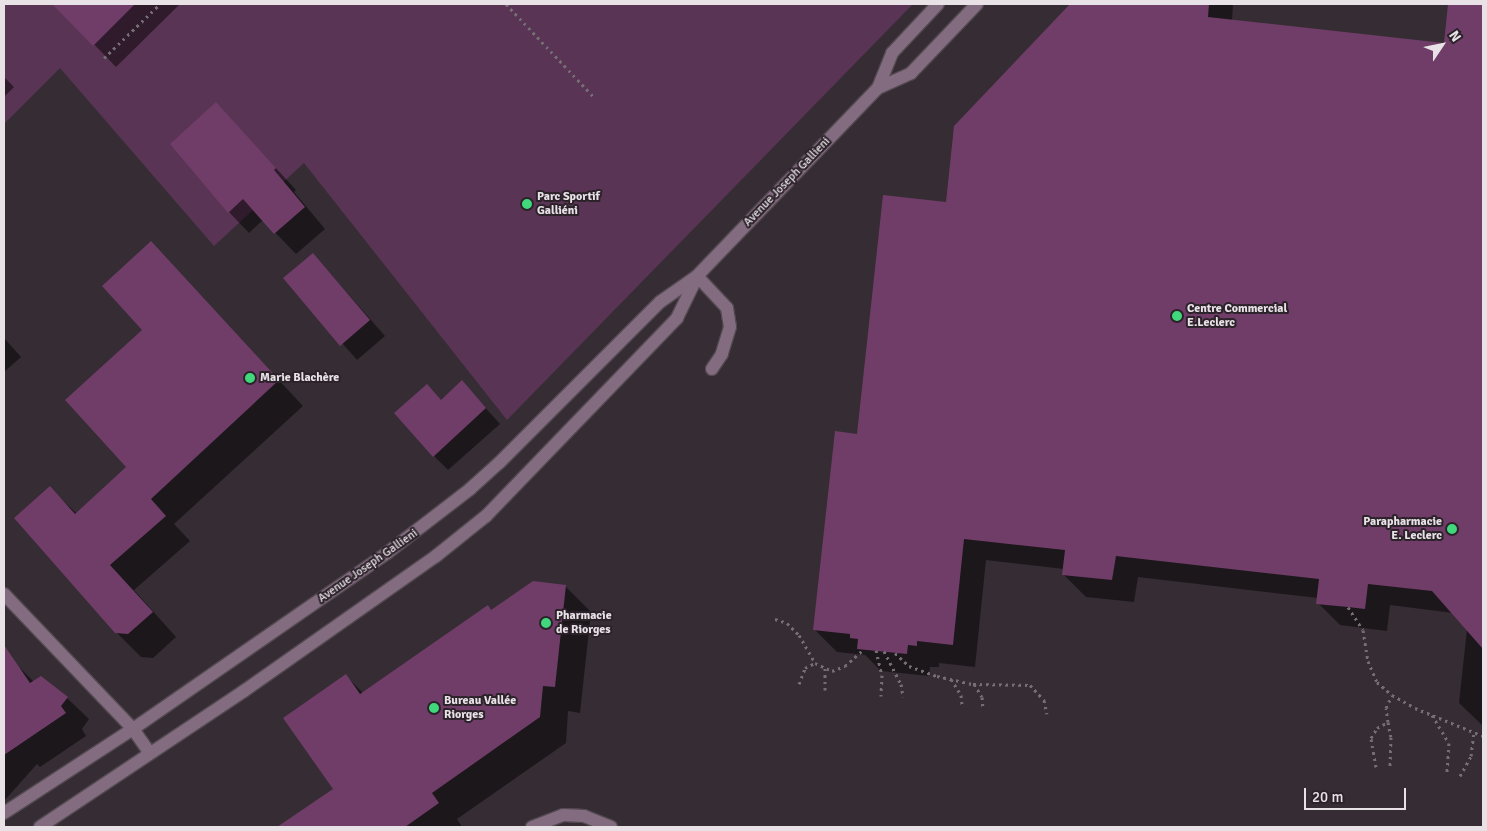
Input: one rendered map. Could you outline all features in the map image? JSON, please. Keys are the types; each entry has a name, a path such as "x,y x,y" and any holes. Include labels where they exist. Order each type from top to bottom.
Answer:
{"street":[{"name":"Avenue Joseph Gallieni","path":"878,88 892,52 938,4"},
{"name":"Avenue Joseph Gallieni","path":"4,813 133,729 440,513 499,463 660,302 697,276 878,88 911,73 977,4"},
{"name":"Avenue Joseph Gallieni","path":"40,827 149,752 244,691 436,556 486,516 677,318 697,276"},
{"path":"697,276 727,308 730,328 722,354 712,369"},
{"path":"4,594 133,729 149,752"},
{"path":"532,827 563,815 584,816 612,827"}],"path":[{"path":"104,58 160,4"},
{"path":"506,4 595,98"},
{"path":"1348,607 1363,630 1368,661 1378,682 1392,696 1483,736"},
{"path":"775,619 787,623 799,635 816,663 832,671 845,666 864,649"},
{"path":"876,650 882,675 881,696"},
{"path":"884,651 901,684 903,697"},
{"path":"895,653 909,666 951,679 973,684 1030,685 1044,700 1047,714"},
{"path":"799,684 805,668 816,663"},
{"path":"825,668 825,690"},
{"path":"951,679 961,695 962,705"},
{"path":"973,684 982,696 982,708"},
{"path":"1390,768 1391,737 1386,708 1392,696"},
{"path":"1432,714 1449,743 1447,774"},
{"path":"1376,767 1372,738 1377,728 1388,722"},
{"path":"1460,776 1470,756 1474,732"}],"shaded area":[{"name":"Parc Sportif Galliéni","path":"4,4 913,4 507,420 304,163 214,246 60,68 4,124"}],"building":[{"path":"52,4 135,4 93,46"},
{"name":"Centre Commercial E.Leclerc","path":"1070,4 1209,4 1208,17 1444,43 1448,4 1483,4 1483,649 1432,591 1368,584 1365,609 1316,604 1319,579 1116,556 1112,580 1062,575 1065,550 964,539 953,645 917,641 917,646 908,645 907,654 857,649 858,639 850,638 850,634 813,630 835,431 857,434 883,195 946,202 954,126"},
{"path":"216,102 276,168 274,170 305,207 274,234 243,199 228,213 170,144"},
{"path":"151,241 279,380 151,499 166,516 110,565 153,612 128,634 115,633 14,518 50,486 75,514 126,467 65,400 142,330 102,286"},
{"path":"313,253 370,320 340,346 283,278"},
{"path":"462,380 486,408 433,457 394,413 427,384 441,400"},
{"path":"533,581 566,585 555,687 543,686 540,717 432,793 439,803 405,827 277,827 333,789 283,718 346,674 360,694 488,605 491,610"},
{"path":"4,645 30,683 41,676 68,697 61,706 66,713 4,755"}],"place":[{"name":"Parc Sportif Galliéni","path":"527,204"},
{"name":"Centre Commercial E.Leclerc","path":"1177,316"},
{"name":"Marie Blachère","path":"250,378"},
{"name":"Parapharmacie E. Leclerc","path":"1452,529"},
{"name":"Pharmacie de Riorges","path":"546,623"},
{"name":"Bureau Vallée Riorges","path":"434,708"}]}
